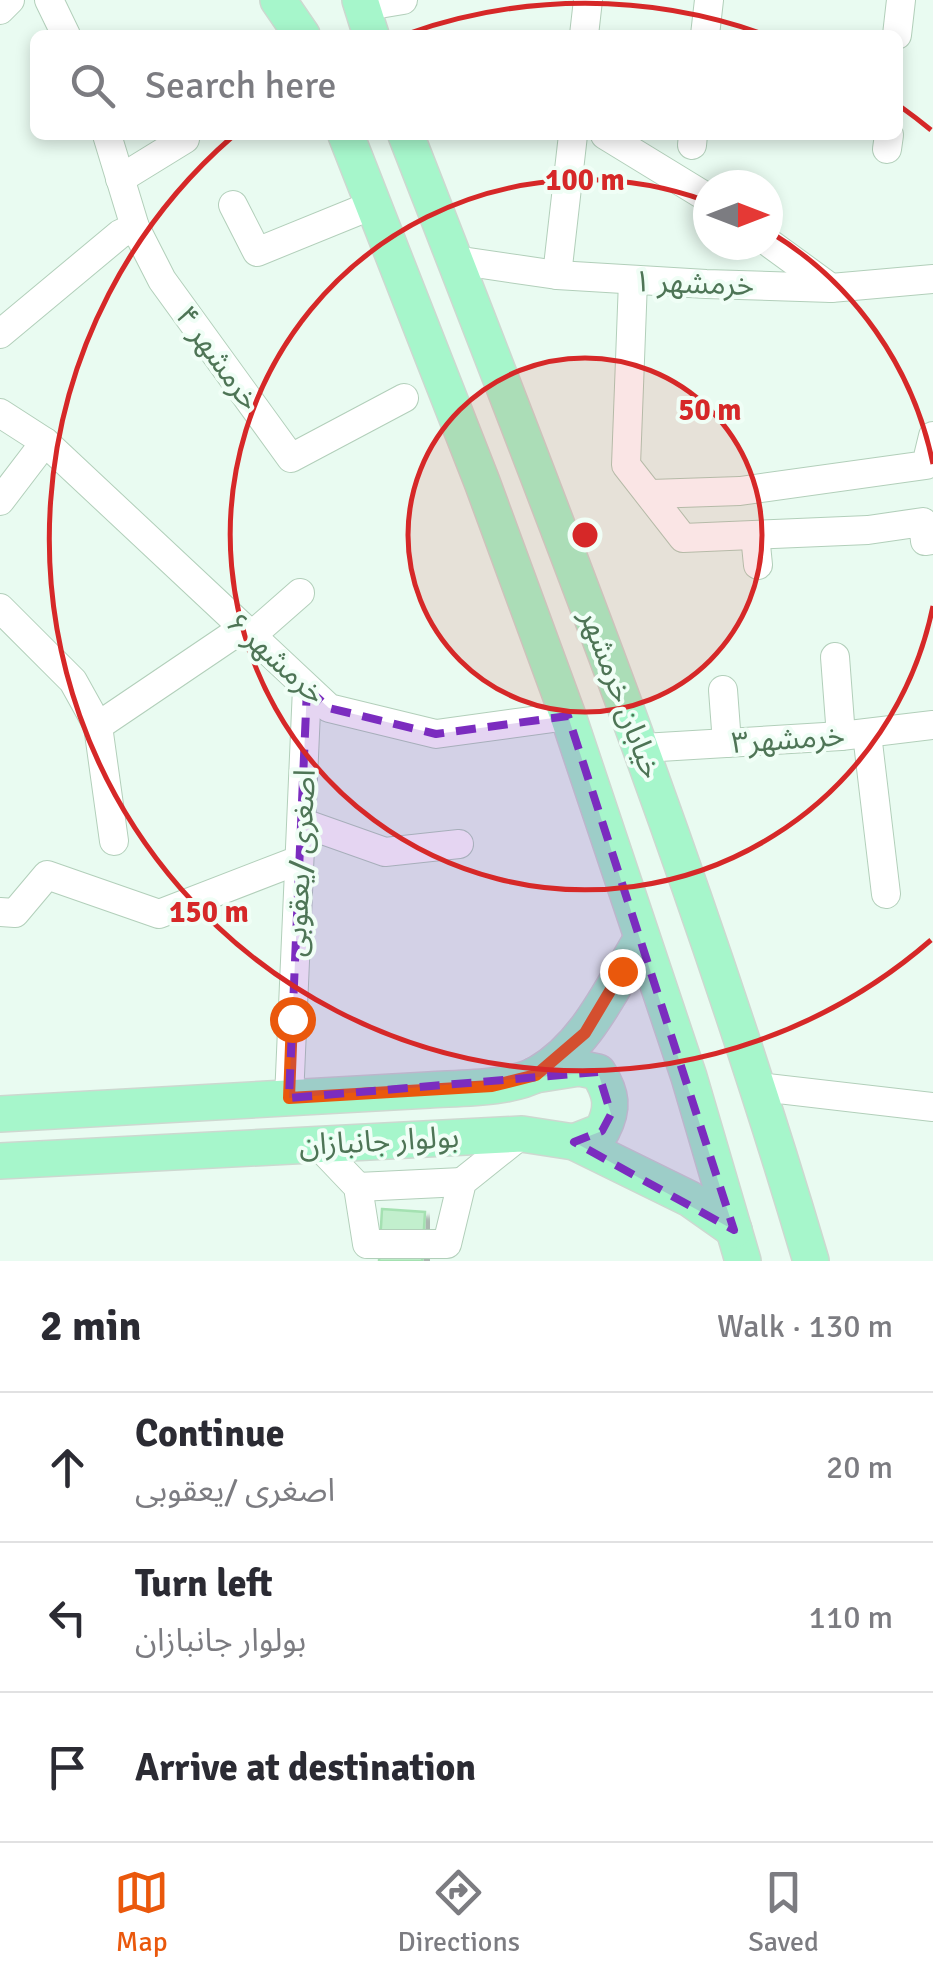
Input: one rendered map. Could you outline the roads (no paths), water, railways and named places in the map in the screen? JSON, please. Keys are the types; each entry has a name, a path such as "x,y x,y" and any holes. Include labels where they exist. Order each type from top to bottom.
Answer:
{"main road":[{"path":"278,0 299,30"},
{"name":"خیابان خرمشهر","path":"351,140 568,716 689,1077 739,1246"},
{"name":"خیابان خرمشهر","path":"408,140 642,748 760,1088 811,1261"},
{"name":"بولوار جانبازان","path":"0,1114 492,1086 536,1075 585,1033 640,940"},
{"path":"536,1075 579,1068 598,1072 610,1091 611,1114 602,1131 574,1142"},
{"name":"بولوار جانبازان","path":"0,1161 522,1134 574,1142 690,1200 739,1246"}],"street":[{"path":"0,10 10,0"},
{"path":"50,0 64,30"},
{"path":"364,14 402,0"},
{"path":"585,30 588,0"},
{"path":"706,30 709,0"},
{"path":"898,30 900,0"},
{"name":"خرمشهر ۴","path":"108,140 135,227 162,280 291,458 404,398"},
{"path":"120,179 183,140"},
{"path":"557,276 572,140"},
{"path":"612,140 693,189"},
{"path":"233,205 257,252 374,204"},
{"path":"0,334 120,234 135,227"},
{"path":"783,253 832,288"},
{"name":"خرمشهر ۱","path":"455,260 557,276 633,280 832,288 932,285"},
{"path":"633,280 626,464 683,538 868,530 923,522 925,541 933,540"},
{"name":"خرمشهر ۶","path":"0,414 45,442 329,708 436,734 568,716"},
{"path":"651,494 740,491 926,465 933,436"},
{"path":"0,501 45,442"},
{"path":"755,535 758,566"},
{"path":"98,726 247,632 300,593"},
{"path":"0,608 73,681 98,726 114,841"},
{"path":"835,657 886,894"},
{"name":"اصغری /یعقوبی","path":"289,1098 307,688"},
{"path":"723,690 727,742"},
{"name":"خرمشهر۳","path":"642,748 854,735 933,725"},
{"path":"303,822 385,852 459,844"},
{"path":"0,912 14,913 47,875 159,914 299,860"},
{"path":"760,1088 933,1106"},
{"path":"358,1186 462,1182 522,1134"},
{"path":"318,1144 358,1186 367,1244 446,1244 462,1182"}]}
